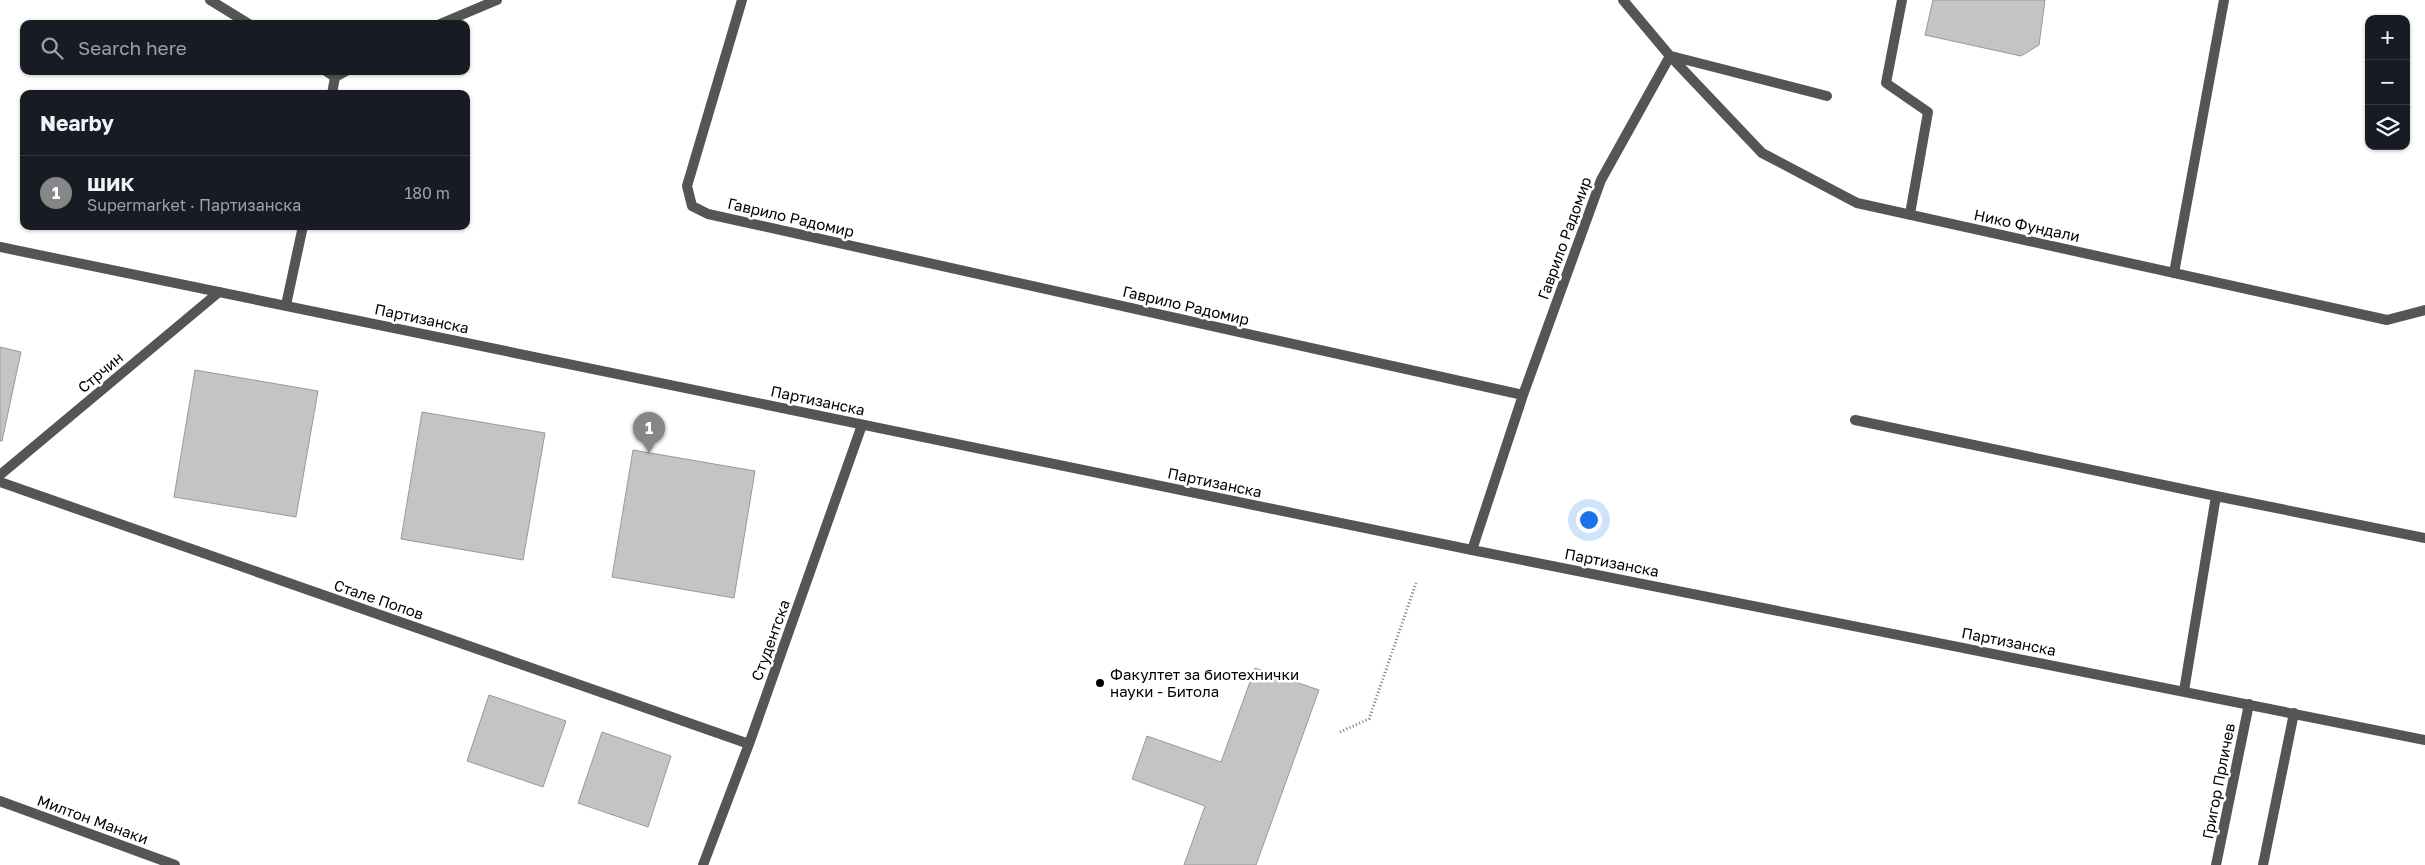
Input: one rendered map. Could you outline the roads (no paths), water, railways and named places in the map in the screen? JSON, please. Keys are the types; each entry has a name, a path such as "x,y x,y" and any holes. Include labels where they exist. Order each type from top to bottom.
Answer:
{"street":[{"path":"210,0 242,20"},
{"path":"450,20 497,0"},
{"name":"Гаврило Радомир","path":"742,0 687,186 692,206 708,214 1523,395 1601,180 1670,56"},
{"name":"Нико Фундали","path":"1622,0 1670,56 1762,153 1857,203 2387,320 2425,310"},
{"path":"1902,0 1886,83 1928,112 1910,214"},
{"path":"2174,272 2224,0"},
{"path":"1670,56 1827,96"},
{"path":"331,75 332,90"},
{"path":"286,305 302,230"},
{"name":"Партизанска","path":"0,247 1472,550 2425,740"},
{"name":"Стрчин","path":"0,475 219,292"},
{"path":"1472,550 1523,395"},
{"path":"1855,420 2425,538"},
{"name":"Студентска","path":"704,865 862,425"},
{"name":"Стале Попов","path":"0,482 749,744"},
{"path":"2184,691 2216,496"},
{"name":"Григор Прличев","path":"2216,865 2249,704"},
{"path":"2263,865 2294,713"},
{"name":"Милтон Манаки","path":"0,801 175,865"}],"place":[{"name":"ШИК","path":"649,453"},
{"name":"Факултет за биотехнички науки - Битола","path":"1100,683"}]}
